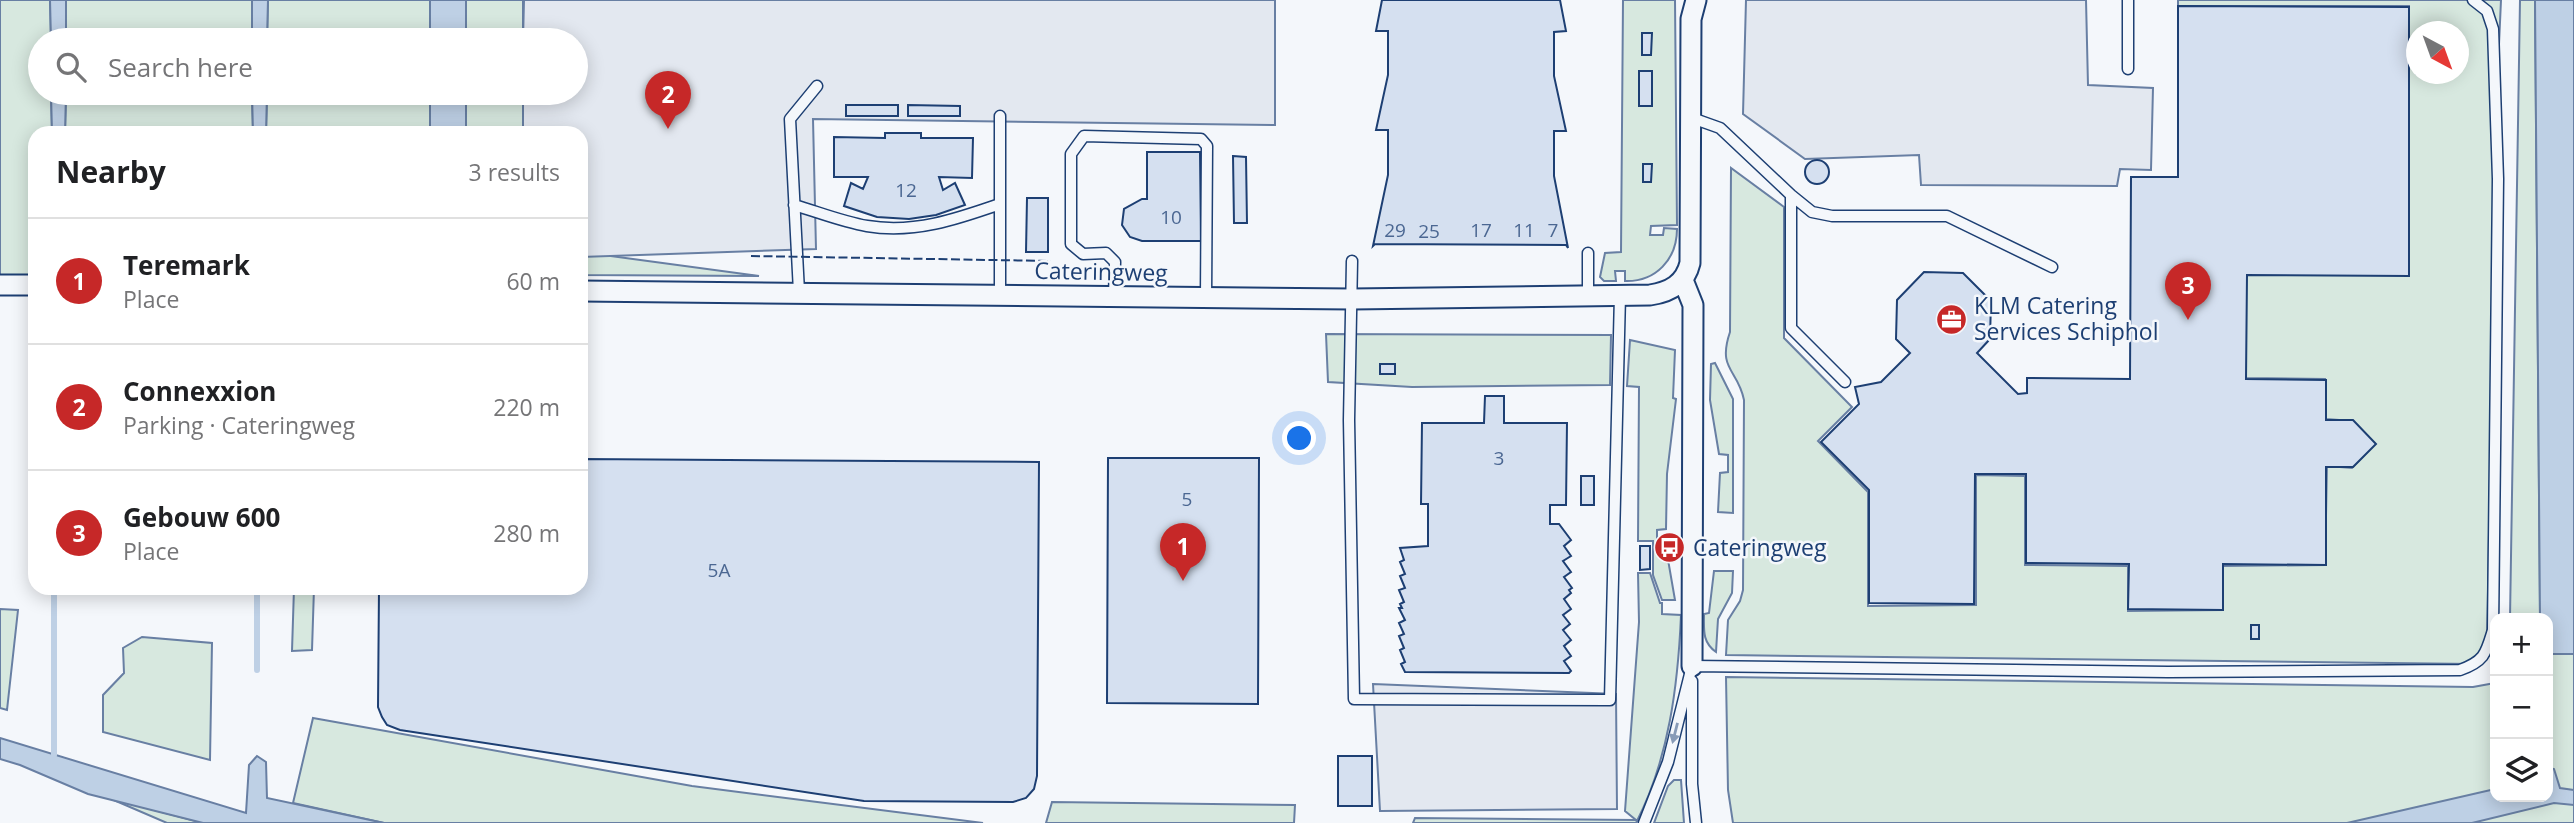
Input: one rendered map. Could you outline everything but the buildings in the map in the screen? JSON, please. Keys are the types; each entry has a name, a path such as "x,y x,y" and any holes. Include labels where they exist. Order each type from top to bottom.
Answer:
{"street":[{"path":"1692,666 1693,305 1683,280 1691,256 1691,19 1696,0"},
{"name":"Cateringweg","path":"588,291 1352,299 1663,293 1683,280"},
{"path":"0,285 28,285"}],"lane":[{"path":"2127,0 2128,69"},
{"path":"1692,666 2168,672 2460,670 2475,665 2486,653 2493,630 2498,179 2493,29 2487,11 2473,0"},
{"path":"799,292 790,119 817,86"},
{"path":"1000,116 1000,295"},
{"path":"1692,118 1720,128 1812,212 1832,216 1947,216 2052,267"},
{"path":"1114,296 1115,262 1106,253 1083,254 1071,244 1071,154 1084,136 1201,139 1208,146 1206,298"},
{"path":"1791,195 1791,328 1844,382"},
{"path":"794,205 868,226 904,228 940,224 1000,204"},
{"path":"1588,254 1588,296"},
{"path":"1352,261 1349,420 1354,699 1610,700 1620,295"},
{"path":"1644,823 1668,762 1692,666"},
{"path":"1692,666 1692,784 1696,823"}],"shaded area":[{"path":"0,0 50,0 51,28 28,28 28,105 51,105 52,126 28,126 28,275 0,275"},
{"path":"66,0 252,0 252,28 66,28"},
{"path":"268,0 430,0 430,28 267,28"},
{"path":"466,0 523,0 523,28 466,28"},
{"path":"524,0 1275,0 1275,125 813,119 816,249 588,257 588,126 523,126 523,105 588,105 588,28 523,28"},
{"path":"1623,0 1675,0 1677,225 1651,226 1650,235 1663,235 1664,228 1677,229 1669,259 1655,273 1646,278 1625,281 1625,271 1615,271 1616,281 1604,281 1600,277 1605,253 1621,252"},
{"path":"1746,0 2086,0 2088,85 2153,88 2151,170 2120,169 2117,186 1921,185 1919,155 1805,159 1743,114"},
{"path":"2178,0 2501,0 2487,647 2473,664 1726,655 1728,620 1740,601 1743,590 1744,400 1726,354 1730,332 1731,168 1784,207 1784,338 1852,407 1818,441 1868,492 1868,606 1976,605 1976,475 2025,476 2025,565 2128,566 2128,611 2222,610 2222,566 2325,565 2327,466 2352,468 2375,444 2352,421 2326,419 2325,379 2246,378 2246,275 2407,275 2408,84 2469,84 2469,21 2409,21 2409,6 2178,6"},
{"path":"2520,0 2535,0 2540,613 2510,613"},
{"path":"66,105 252,105 253,126 65,126"},
{"path":"267,105 430,105 430,126 266,126"},
{"path":"466,105 523,105 523,126 466,126"},
{"path":"588,253 759,276 588,275"},
{"path":"1326,334 1611,335 1610,385 1412,387 1328,382"},
{"path":"1630,340 1675,350 1673,398 1676,399 1667,474 1666,529 1657,530 1657,548 1666,548 1675,600 1662,600 1653,575 1653,541 1638,541 1639,387 1627,386"},
{"path":"1715,363 1733,399 1733,513 1718,512 1720,473 1728,472 1728,455 1719,454 1710,400 1711,364"},
{"path":"1714,571 1733,571 1732,593 1718,619 1716,652 1706,640 1704,625 1704,614 1709,613"},
{"path":"1638,573 1650,573 1662,603 1662,614 1681,615 1670,721 1657,773 1636,823 1413,823 1415,818 1636,820 1625,811 1639,622"},
{"path":"294,595 314,595 312,650 292,651"},
{"path":"0,609 18,610 7,710 0,708"},
{"path":"142,637 212,643 210,760 103,732 103,695 124,673 123,648"},
{"path":"2553,654 2574,654 2574,823 1733,823 1728,790 1726,677 2473,687 2490,684 2490,802 2553,802"},
{"path":"1373,684 1616,694 1617,809 1380,811"},
{"path":"313,718 692,786 983,823 384,823 293,803"},
{"path":"1674,780 1681,780 1684,823 1654,823 1668,786"},
{"path":"109,798 203,823 167,823"},
{"path":"1052,802 1295,805 1294,823 1046,823"}],"water":[{"path":"50,0 66,0 66,28 51,28"},
{"path":"252,0 268,0 267,28 252,28"},
{"path":"430,0 466,0 466,28 430,28"},
{"path":"2535,0 2574,0 2574,654 2553,654 2553,613 2540,613"},
{"path":"51,105 66,105 65,126 52,126"},
{"path":"252,105 267,105 266,126 253,126"},
{"path":"430,105 466,105 466,126 430,126"},
{"path":"0,738 246,813 249,765 257,756 266,762 267,798 384,823 203,823 88,794 0,759"},
{"path":"2553,769 2560,788 2574,790 2574,805 2554,803 2472,823 2347,823 2490,790 2490,802 2553,802"}],"waterway":[{"path":"54,595 54,755"},
{"path":"257,595 257,670"}],"fence":[{"path":"751,256 1051,261"}],"place":[{"name":"Connexxion","path":"668,129"},
{"name":"KLM Catering Services Schiphol","path":"1951,319"},
{"name":"Gebouw 600","path":"2188,320"},
{"name":"Cateringweg","path":"1670,548"},
{"name":"Teremark","path":"1183,581"}]}
